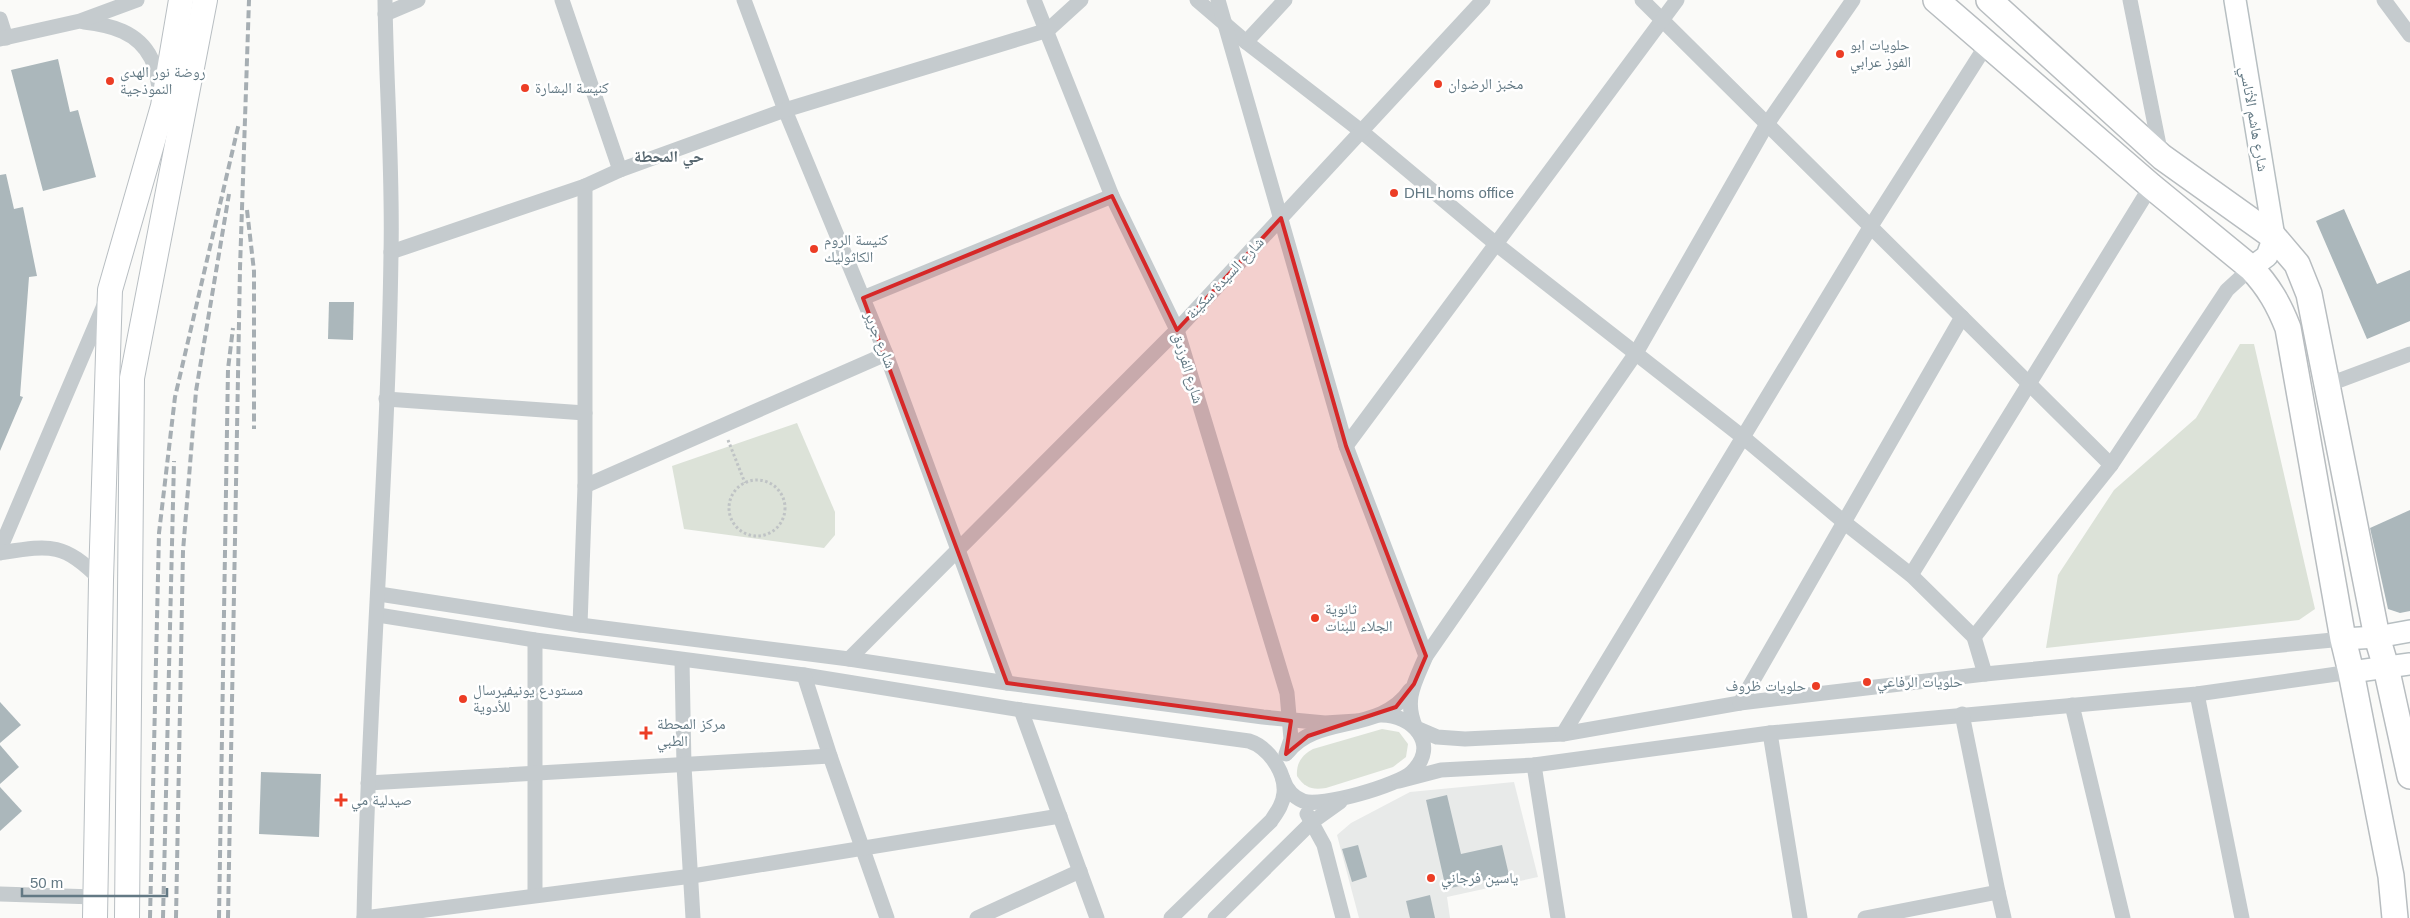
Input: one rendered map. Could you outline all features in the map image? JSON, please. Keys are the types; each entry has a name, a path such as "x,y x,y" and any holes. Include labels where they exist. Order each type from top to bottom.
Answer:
{"highway":[{"path":"1936,0 2151,186 2251,268 2265,283 2278,303 2288,328 2343,639 2391,876 2395,918"},
{"path":"1989,0 2012,11 2162,157 2274,237 2298,264 2310,294 2377,637 2398,666 2410,776"}],"main road":[{"path":"95,908 101,580 110,290 163,106 181,0"},
{"path":"127,918 132,378 205,0"},
{"name":"شارع هاشم الأتاسي","path":"2235,0 2274,237"},
{"path":"2251,268 2267,256 2274,237"},
{"path":"2343,639 2377,637 2410,631"},
{"path":"2351,672 2398,666"}],"street":[{"path":"0,19 3,38 80,21 137,0"},
{"path":"418,0 385,7 391,252 379,594 368,783 364,918 535,894 692,876 1060,816"},
{"path":"562,0 620,170"},
{"name":"شارع جرير","path":"744,0 785,110 886,354 1007,683"},
{"name":"شارع الفرزدق","path":"1034,0 1048,30 1112,196 1177,330 1287,693"},
{"path":"391,252 586,186 620,170 785,110 1048,30 1081,0"},
{"path":"1198,0 1246,42 1361,130 1496,244 1744,438 1845,523 1911,575 1974,637 1985,674"},
{"path":"1218,0 1346,446 1426,656"},
{"path":"1246,42 1284,0"},
{"name":"شارع السيدة سكينة","path":"849,659 1177,330 1483,0"},
{"path":"1642,0 2111,465"},
{"path":"1346,446 1677,0"},
{"path":"1399,781 1411,773 1419,764 1422,753 1422,740 1408,706 1414,684 1426,656 1636,353 1768,124 1853,0"},
{"path":"2130,0 2162,157"},
{"path":"2384,0 2410,35"},
{"path":"80,21 111,25 132,36 151,58 163,106"},
{"path":"1562,734 1744,438 1871,226 1987,44"},
{"path":"580,625 585,486 586,186"},
{"path":"1911,575 2028,382 2151,186"},
{"path":"864,298 1112,196"},
{"path":"1974,637 2111,465 2226,290 2251,268"},
{"path":"101,580 83,561 63,549 33,547 0,551 110,290"},
{"path":"1740,703 1962,317"},
{"path":"585,486 886,354"},
{"path":"2327,385 2410,354"},
{"path":"386,399 585,413"},
{"path":"379,594 580,625 849,659 1007,683 1291,721 1325,723 1357,721"},
{"path":"378,615 534,640 804,675 1021,710 1260,744 1269,754 1283,781 1312,822 1324,845 1343,918"},
{"path":"1380,715 1394,715 1406,720 1416,728 1437,737 1465,739 1562,734 1740,703 1985,674 2343,639"},
{"path":"534,640 535,894"},
{"path":"682,660 684,766 693,918"},
{"path":"1292,795 1303,801 1316,804 1347,798 1399,781 1442,770 1534,764 1770,733 2197,694 2351,672"},
{"path":"804,675 861,848 887,918"},
{"path":"1286,754 1295,743 1308,736 1380,715 1396,707 1414,684"},
{"path":"1171,918 1271,821 1281,806 1284,793 1282,767 1291,739 1291,721 1287,693"},
{"path":"1287,693 1296,708 1310,719 1325,723"},
{"path":"2197,694 2242,918"},
{"path":"2072,705 2123,918"},
{"path":"1021,710 1097,918"},
{"path":"1962,714 2004,918"},
{"path":"1770,733 1800,918"},
{"path":"368,783 830,756"},
{"path":"1534,764 1558,918"},
{"path":"1215,918 1312,822 1347,798"},
{"path":"1324,845 1324,832 1328,819 1347,798"},
{"path":"977,918 1080,871"},
{"path":"1865,918 1998,892"},
{"path":"0,894 95,908"}],"path":[{"path":"722,426 745,483"},
{"path":"759,480 768,482 782,494 785,503 782,520 770,533 752,536 743,532 731,518 730,500 735,492 745,483 759,480"}],"highlighted area":[{"path":"1112,196 1177,330 1281,218 1346,446 1426,656 1414,684 1396,707 1308,736 1286,754 1291,721 1007,683 863,298"}],"shaded area":[{"path":"2240,344 2254,344 2315,609 2299,620 2046,648 2058,575 2114,490 2196,418"},
{"path":"797,423 835,512 835,535 824,548 684,529 672,466"},
{"path":"1382,729 1399,732 1408,744 1406,757 1393,767 1321,789 1306,786 1297,776 1300,760 1313,749"},
{"path":"1514,782 1538,877 1447,897 1450,918 1359,918 1337,835 1351,823 1410,792"}],"building":[{"path":"58,59 70,112 78,110 96,177 43,191 11,70"},
{"path":"6,174 14,209 23,207 37,276 29,277 20,396 23,397 0,451 0,175"},
{"path":"2344,209 2377,284 2410,270 2410,321 2367,339 2316,221"},
{"path":"329,302 354,302 353,340 328,339"},
{"path":"2410,510 2410,611 2400,613 2388,609 2370,528"},
{"path":"0,702 21,725 0,743"},
{"path":"0,745 19,767 0,784"},
{"path":"261,772 321,774 319,837 259,834"},
{"path":"0,787 22,811 0,831"},
{"path":"1447,795 1461,854 1502,845 1509,875 1446,889 1426,800"},
{"path":"1358,845 1367,877 1352,882 1342,849"},
{"path":"1430,895 1435,918 1410,918 1406,901"}],"railway":[{"path":"228,918 240,268 249,0"},
{"path":"150,918 159,533 175,397 239,123"},
{"path":"176,918 183,551 196,391 229,194"},
{"path":"247,210 254,271 254,429"},
{"path":"219,918 228,369 233,328"},
{"path":"163,918 174,461"}],"place":[{"name":"حلويات ابو الفوز عرابي","path":"1840,54"},
{"name":"روضة نور الهدى النموذجية","path":"110,81"},
{"name":"مخبز الرضوان","path":"1438,84"},
{"name":"كنيسة البشارة","path":"525,88"},
{"name":"DHL homs office","path":"1394,193"},
{"name":"كنيسة الروم الكاثوليك","path":"814,249"},
{"name":"ثانوية الجلاء للبنات","path":"1315,618"},
{"name":"حلويات الرفاعي","path":"1867,682"},
{"name":"حلويات ظروف","path":"1816,686"},
{"name":"مستودع يونيفيرسال للأدوية","path":"463,699"},
{"name":"مركز المحطة الطبي","path":"646,733"},
{"name":"صيدلية مي","path":"341,800"},
{"name":"ياسين فرجاني","path":"1431,878"}],"district":[{"name":"حي المحطة","path":"669,156"}]}
